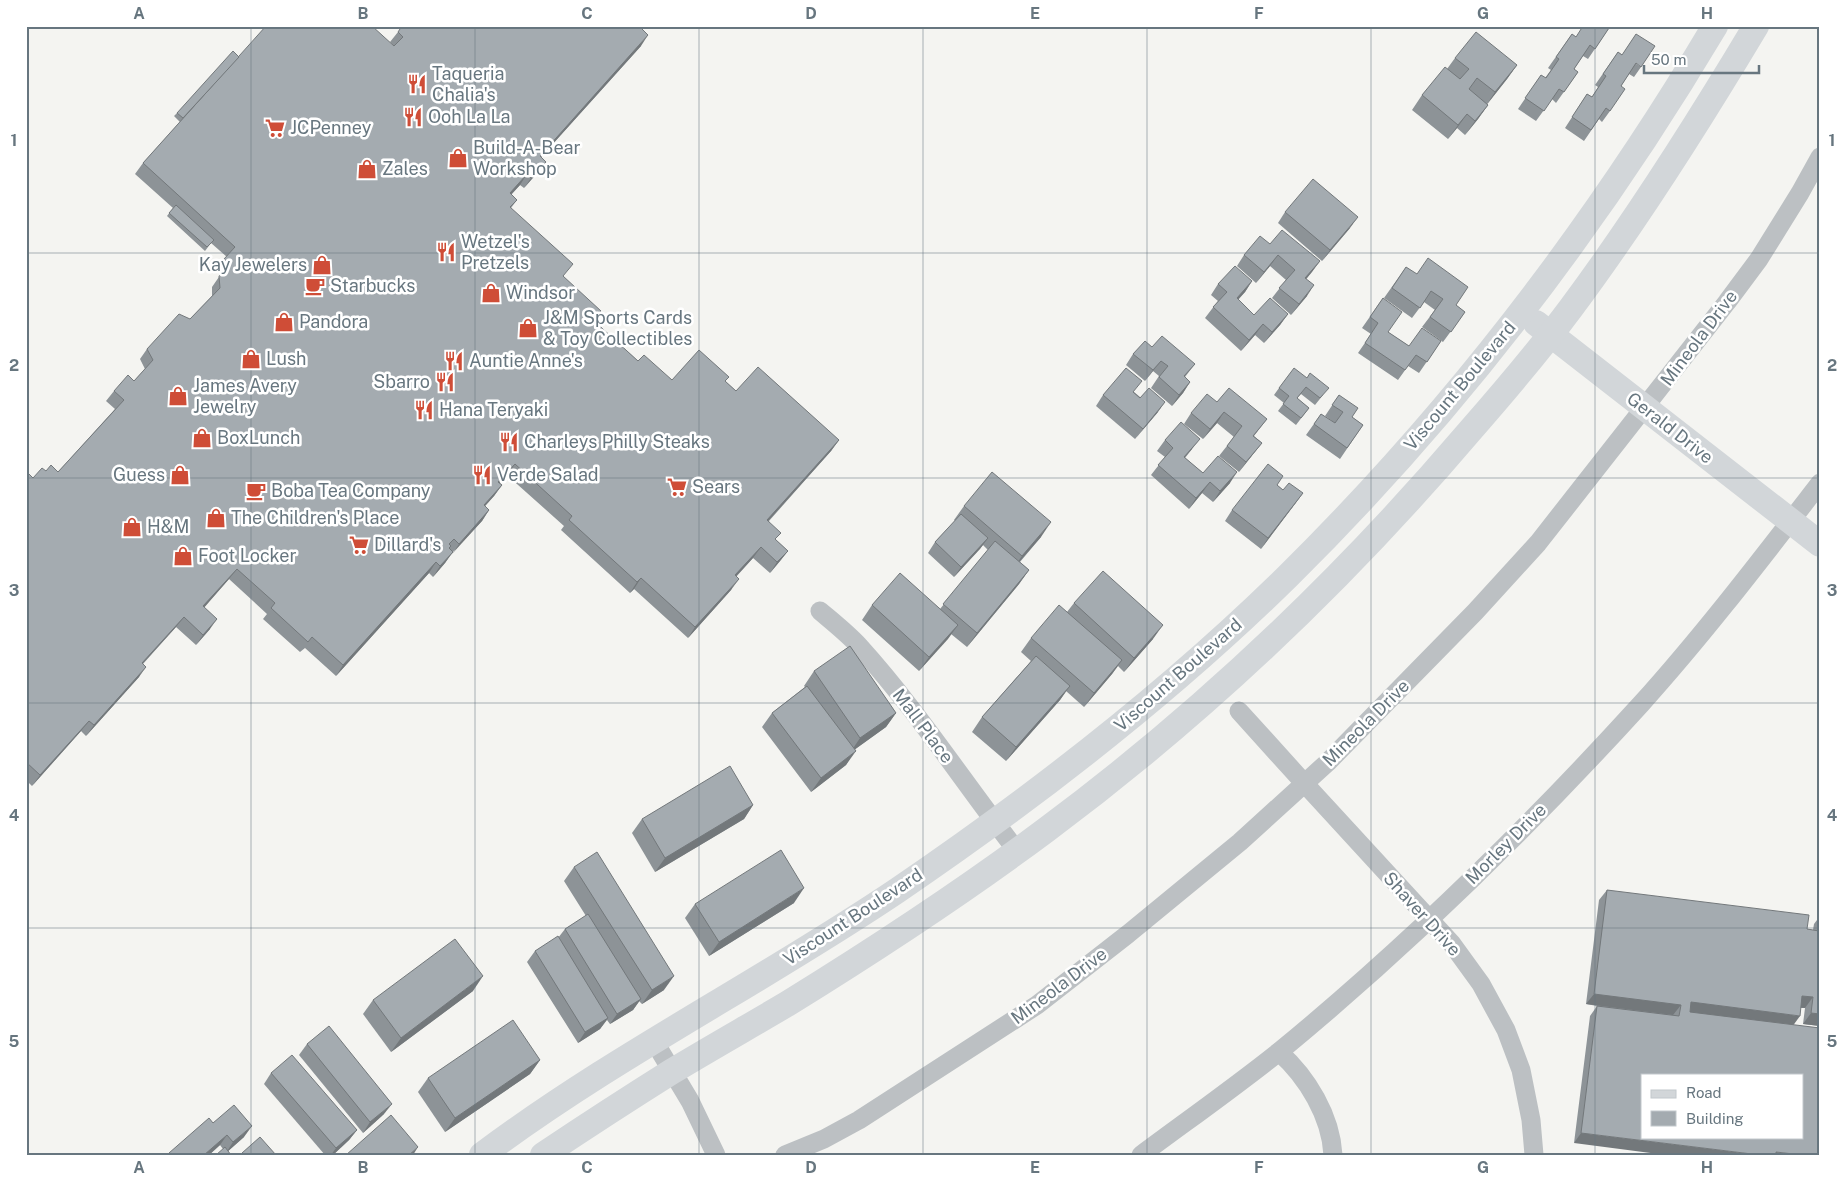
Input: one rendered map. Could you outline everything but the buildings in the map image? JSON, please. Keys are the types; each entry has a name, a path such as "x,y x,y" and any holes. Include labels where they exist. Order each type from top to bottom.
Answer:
{"main road":[{"name":"Viscount Boulevard","path":"482,1155 574,1090 882,900 994,822 1042,788 1132,717 1229,631 1289,575 1386,473 1475,372 1592,217 1679,86 1715,26"},
{"name":"Viscount Boulevard","path":"543,1155 672,1072 884,943 952,898 1098,790 1159,740 1253,657 1338,576 1408,502 1514,380 1550,335 1626,231 1667,170 1712,101 1756,26"},
{"name":"Gerald Drive","path":"1522,312 1820,544"},
{"path":"1229,631 1253,657"}],"street":[{"name":"Mineola Drive","path":"785,1155 824,1139 860,1120 1036,1005 1188,885 1305,784 1410,680 1538,543 1645,408 1759,259 1820,157"},
{"name":"Morley Drive","path":"1141,1155 1279,1052 1428,920 1545,806 1642,703 1698,637 1820,483"},
{"name":"Mall Place","path":"820,611 858,644 915,713 1017,851"},
{"name":"Shaver Drive","path":"1239,711 1428,920 1452,944 1481,984 1506,1030 1519,1063 1529,1104 1534,1155"},
{"path":"654,1041 690,1100 716,1155"},
{"path":"1279,1052 1286,1058 1315,1098 1329,1130 1333,1155"}],"place":[{"name":"Taqueria Chalia's","path":"417,84"},
{"name":"Ooh La La","path":"413,117"},
{"name":"JCPenney","path":"275,128"},
{"name":"Build-A-Bear Workshop","path":"458,158"},
{"name":"Zales","path":"367,169"},
{"name":"Wetzel's Pretzels","path":"446,252"},
{"name":"Kay Jewelers","path":"322,265"},
{"name":"Starbucks","path":"315,286"},
{"name":"Windsor","path":"491,293"},
{"name":"Pandora","path":"284,322"},
{"name":"J&M Sports Cards & Toy Collectibles","path":"528,328"},
{"name":"Lush","path":"251,359"},
{"name":"Auntie Anne's","path":"454,361"},
{"name":"Sbarro","path":"445,382"},
{"name":"James Avery Jewelry","path":"178,396"},
{"name":"Hana Teryaki","path":"424,410"},
{"name":"BoxLunch","path":"202,438"},
{"name":"Charleys Philly Steaks","path":"509,442"},
{"name":"Guess","path":"180,475"},
{"name":"Verde Salad","path":"482,475"},
{"name":"Sears","path":"677,487"},
{"name":"Boba Tea Company","path":"256,491"},
{"name":"The Children's Place","path":"216,518"},
{"name":"H&M","path":"132,527"},
{"name":"Dillard's","path":"359,545"},
{"name":"Foot Locker","path":"183,556"}]}
